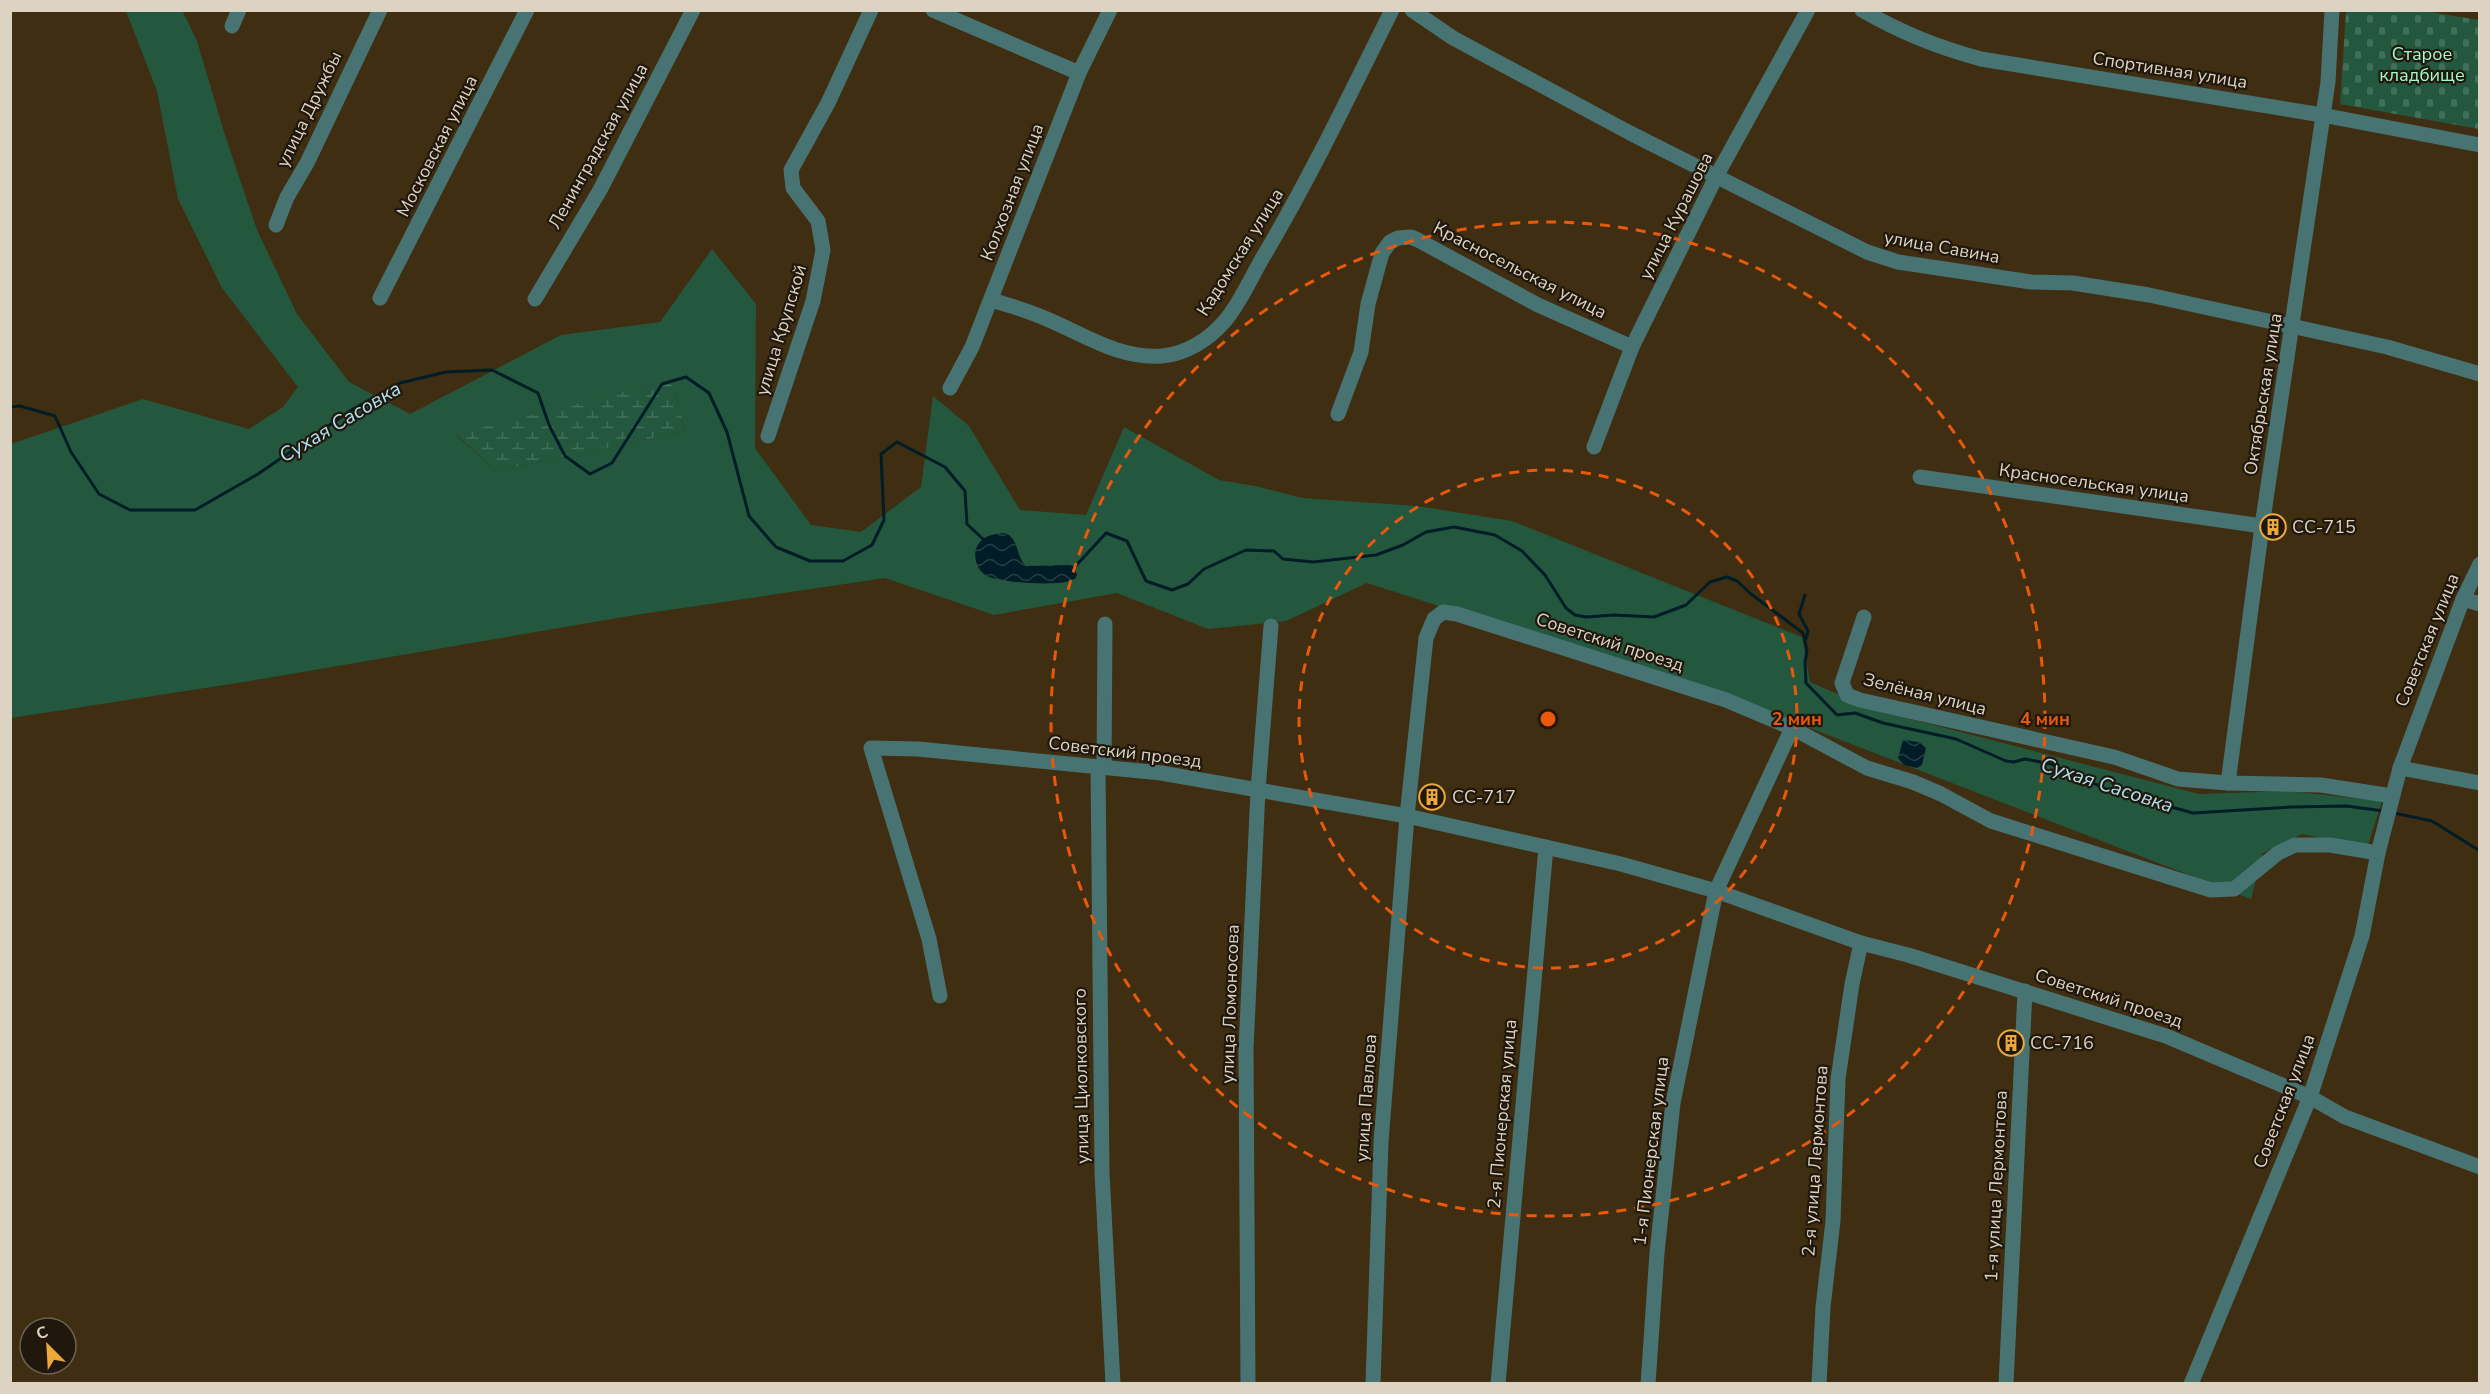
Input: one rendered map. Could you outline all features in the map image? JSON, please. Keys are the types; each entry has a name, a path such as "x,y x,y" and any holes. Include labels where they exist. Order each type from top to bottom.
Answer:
{"street":[{"path":"232,26 239,10"},
{"name":"улица Дружбы","path":"276,225 287,197 307,163 380,10"},
{"name":"Московская улица","path":"380,298 528,10"},
{"name":"Ленинградская улица","path":"536,299 600,190 693,10"},
{"name":"улица Крупской","path":"768,436 813,301 823,249 818,221 793,188 791,170 828,103 872,10"},
{"path":"933,10 1079,73"},
{"name":"Колхозная улица","path":"950,388 972,347 1079,73 1110,10"},
{"name":"Кадомская улица","path":"990,300 1041,316 1108,348 1131,353 1173,355 1207,338 1226,320 1294,203 1392,10"},
{"name":"улица Савина","path":"1412,10 1453,38 1630,133 1717,175 1835,238 1867,252 1898,262 2031,282 2073,283 2138,293 2387,347 2480,374"},
{"name":"улица Курашова","path":"1594,447 1632,347 1717,175 1808,10"},
{"name":"Спортивная улица","path":"1862,10 1910,36 1940,48 1981,59 2322,115 2480,145"},
{"name":"Октябрьская улица","path":"2228,783 2262,526 2328,82 2332,10"},
{"name":"Красносельская улица","path":"1338,414 1361,352 1368,303 1382,253 1390,242 1398,238 1411,237 1418,240 1538,305 1632,347"},
{"name":"Красносельская улица","path":"1920,477 2262,526"},
{"name":"Советская улица","path":"2191,1383 2310,1097 2362,936 2378,853 2400,768 2463,599 2480,564"},
{"path":"2463,599 2480,604"},
{"name":"Советский проезд","path":"1407,816 1426,638 1434,619 1443,612 1457,614 1689,687 1792,728"},
{"name":"Зелёная улица","path":"1864,617 1842,683 1847,695 1860,700 2114,758 2178,779 2228,783 2321,785 2392,798"},
{"name":"улица Циолковского","path":"1105,624 1101,768 1102,1173 1113,1383"},
{"name":"улица Ломоносова","path":"1248,1383 1246,1050 1258,790 1271,626"},
{"path":"1716,891 1792,728 1840,756 1867,768 1922,786 1990,821 2211,890 2234,889 2278,853 2295,845 2330,845 2378,853"},
{"name":"Советский проезд","path":"940,996 929,939 871,747 918,749 1161,773 1407,816 1621,864 1716,891 1861,943 1908,954 2166,1036 2310,1097 2345,1117 2480,1167"},
{"path":"2400,768 2480,783"},
{"name":"улица Павлова","path":"1373,1383 1381,1142 1407,816"},
{"name":"2-я Пионерская улица","path":"1498,1383 1546,847"},
{"name":"1-я Пионерская улица","path":"1648,1383 1657,1253 1673,1103 1716,891"},
{"name":"2-я улица Лермонтова","path":"1818,1383 1823,1307 1833,1221 1838,1079 1852,984 1861,943"},
{"name":"1-я улица Лермонтова","path":"2006,1383 2025,991"}],"green space":[{"path":"182,10 197,41 224,132 257,230 297,314 349,382 410,414 561,335 660,322 712,249 756,304 755,448 811,525 861,532 921,487 933,396 969,426 1020,510 1086,515 1124,427 1219,480 1302,498 1417,506 1512,521 1802,637 1810,682 1872,709 2199,794 2288,791 2382,801 2367,848 2302,834 2263,853 2251,899 1761,709 1367,583 1286,621 1208,629 1117,593 994,615 885,578 635,615 250,681 11,718 11,444 143,399 249,429 283,407 298,387 222,288 178,199 157,91 126,11","holes":["671,380 686,431 496,471 456,435"]},
{"name":"Старое кладбище","path":"2346,11 2424,11 2479,20 2479,129 2340,104"},
{"path":"671,380 686,431 496,471 456,434"}],"water":[{"path":"1005,533 1013,539 1026,566 1074,566 1077,575 1075,579 1058,583 1031,583 1005,581 987,576 977,564 976,548 987,537"},
{"path":"1903,740 1919,742 1926,748 1922,765 1917,768 1904,765 1898,758"}],"waterway":[{"name":"Сухая Сасовка","path":"10,407 20,406 55,416 71,452 99,494 130,510 195,510 258,474 353,409 400,383 446,372 492,370 538,393 549,425 565,456 590,474 612,463 662,384 686,377 709,393 727,432 749,516 776,547 810,561 843,561 872,545 884,520 881,454 897,442 945,467 965,491 967,524 984,540"},
{"name":"Сухая Сасовка","path":"1072,570 1106,533 1127,541 1146,581 1172,590 1188,584 1204,569 1246,550 1274,551 1283,559 1313,562 1376,555 1403,545 1426,532 1454,527 1495,535 1522,551 1545,575 1566,608 1575,615 1654,617 1686,605 1710,582 1727,577 1737,581 1803,633 1807,650 1806,683 1837,715 1855,713 1883,723 1956,739 2006,761 2014,762 2025,759 2051,764 2106,789 2193,813 2346,806 2384,811"},
{"path":"1805,595 1799,614 1808,631 1806,639"},
{"name":"Сухая Сасовка","path":"2394,813 2432,821 2480,851"}],"place":[{"name":"СС-715","path":"2273,527"},
{"name":"СС-717","path":"1432,797"},
{"name":"СС-716","path":"2011,1043"}]}
